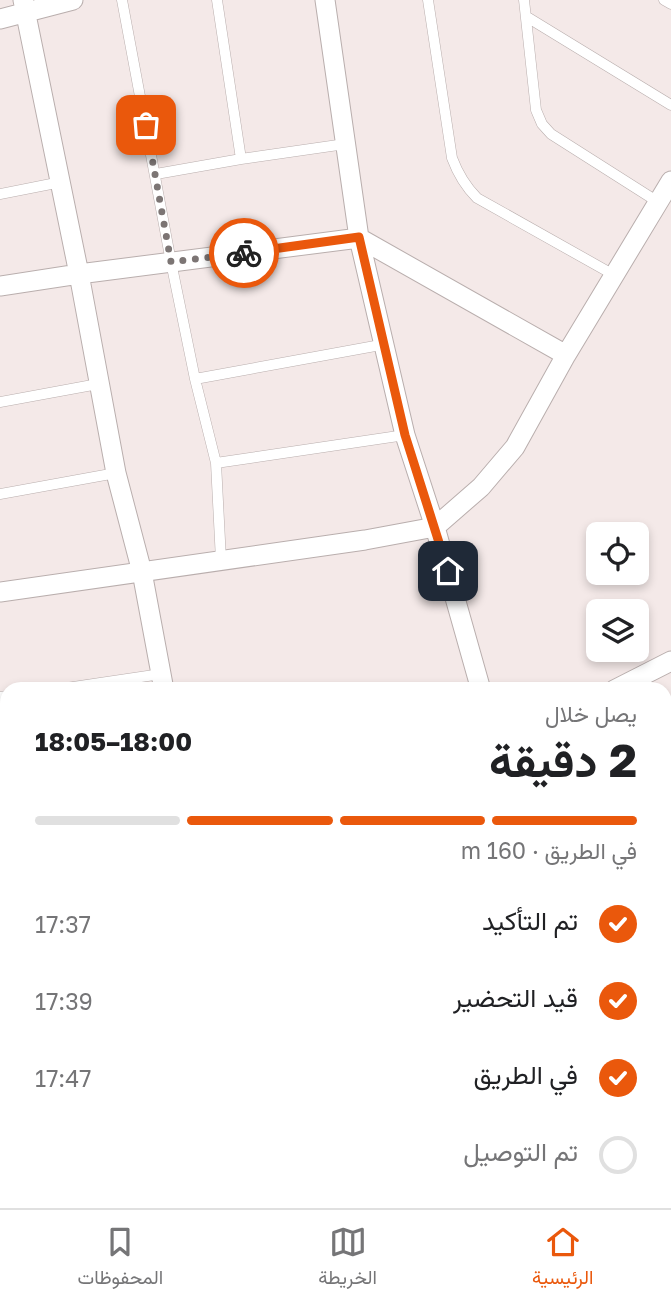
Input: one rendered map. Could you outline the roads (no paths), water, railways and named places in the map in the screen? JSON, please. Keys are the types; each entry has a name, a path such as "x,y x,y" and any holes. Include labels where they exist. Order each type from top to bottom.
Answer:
{"street":[{"path":"0,19 24,6 73,0"},
{"path":"325,0 359,237 405,435 435,527 479,682"},
{"path":"24,6 61,182 116,473 142,572 162,682"},
{"path":"0,592 435,527 481,487 515,447 566,355 671,181"},
{"path":"0,286 359,237 566,355"},
{"path":"630,682 671,661"}],"lane":[{"path":"122,0 171,262 195,379 216,463 221,560"},
{"path":"217,0 241,159"},
{"path":"428,0 452,158 457,173 467,188 477,198 614,275"},
{"path":"524,0 537,110 542,124 551,134 658,202"},
{"path":"664,0 671,4"},
{"path":"527,17 671,105"},
{"path":"156,174 345,144"},
{"path":"0,194 61,182"},
{"path":"195,379 386,344"},
{"path":"0,402 99,384"},
{"path":"216,463 405,435"},
{"path":"0,494 116,473"}]}
